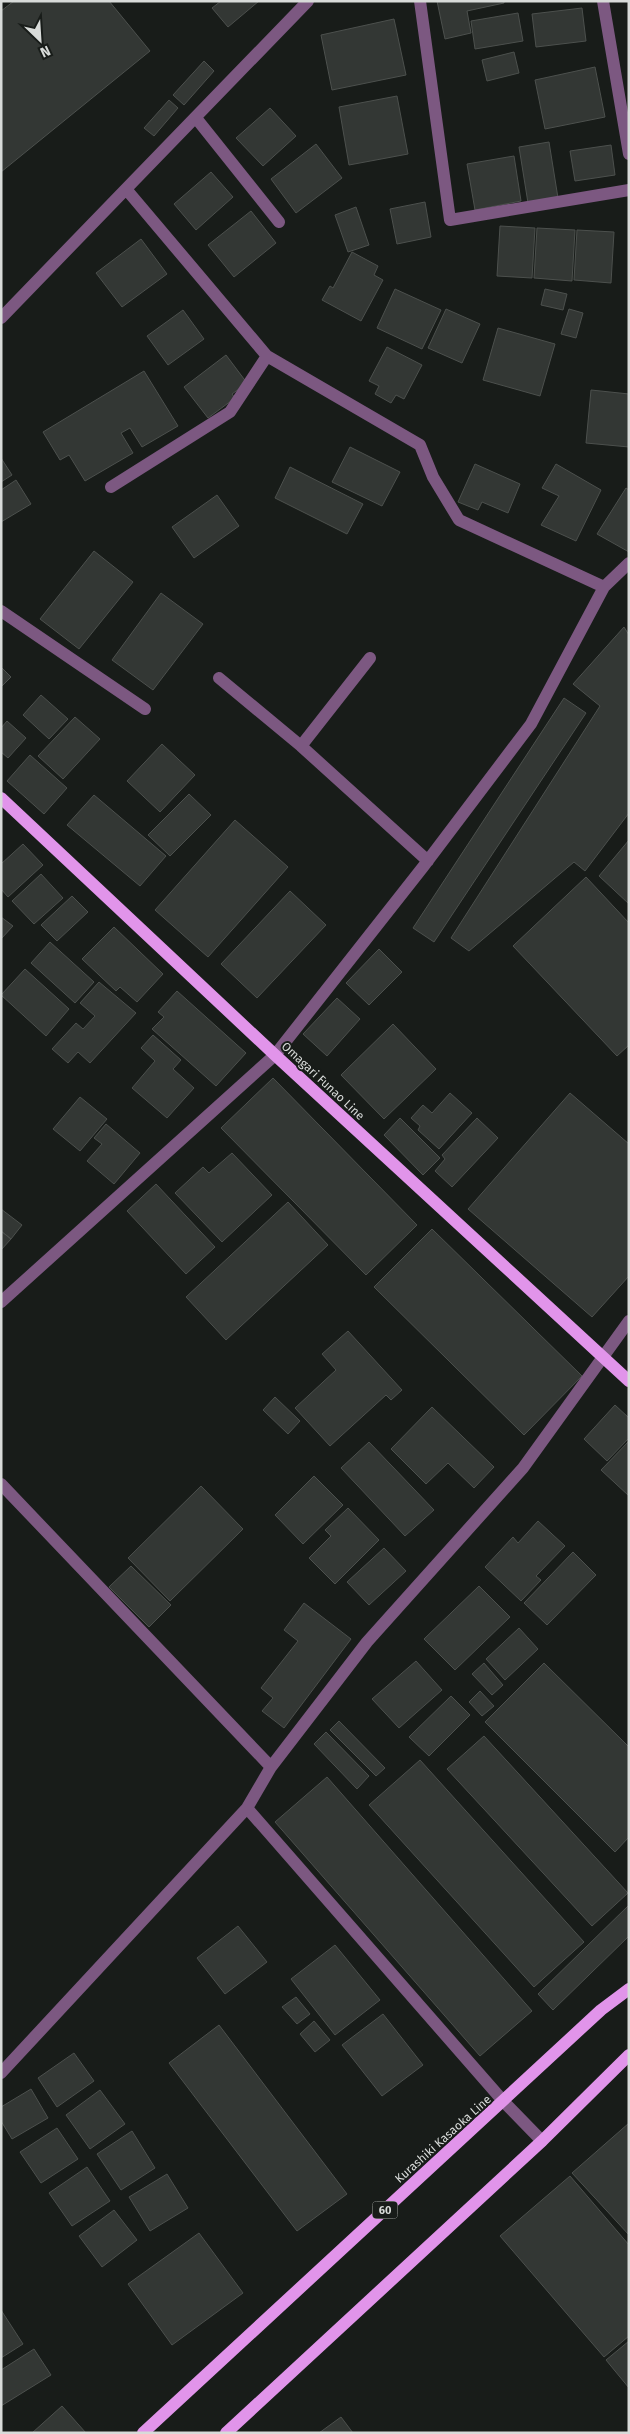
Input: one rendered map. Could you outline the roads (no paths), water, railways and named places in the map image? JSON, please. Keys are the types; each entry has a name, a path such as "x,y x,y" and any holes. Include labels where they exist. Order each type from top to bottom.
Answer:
{"main road":[{"name":"Omagari Funao Line","path":"1,798 275,1055 629,1381"},
{"name":"Kurashiki Kasaoka Line","path":"143,2433 504,2102 601,2010 629,1989"},
{"path":"226,2433 542,2141 629,2055"}],"street":[{"path":"1,318 308,1"},
{"path":"420,1 450,220 629,190"},
{"path":"603,1 629,154"},
{"path":"196,118 279,222"},
{"path":"126,189 267,356 420,445 433,477 459,520 604,588"},
{"path":"111,487 230,412 267,356"},
{"path":"1,1302 275,1055 428,861 531,724 604,588 629,563"},
{"path":"1,610 145,710"},
{"path":"301,746 370,658"},
{"path":"219,678 301,746 428,861"},
{"path":"1,2073 247,1808 272,1767 367,1642 523,1468 629,1321"},
{"path":"1,1484 272,1767"},
{"path":"247,1808 504,2102 542,2141"}]}
